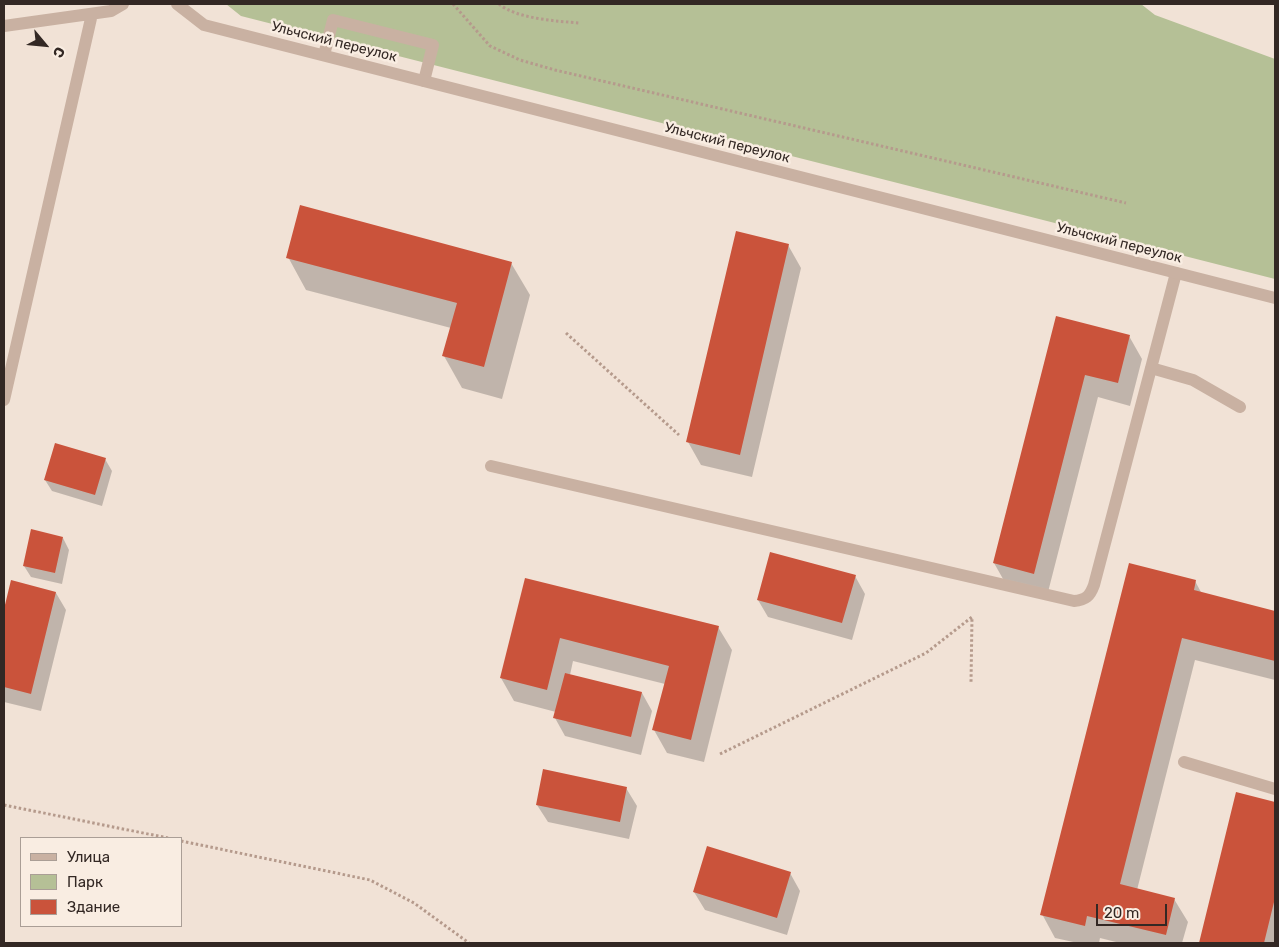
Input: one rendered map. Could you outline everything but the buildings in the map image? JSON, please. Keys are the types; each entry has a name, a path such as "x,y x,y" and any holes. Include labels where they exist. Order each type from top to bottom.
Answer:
{"street":[{"path":"4,26 112,11 123,4"},
{"name":"Ульчский переулок","path":"177,4 204,25 1275,298"},
{"path":"4,400 92,14"},
{"path":"324,55 334,20 433,45 424,81"},
{"path":"490,466 1074,601 1084,600 1090,594 1094,585 1176,272"},
{"path":"1150,368 1193,380 1240,406"},
{"path":"1184,762 1275,788"}],"path":[{"path":"453,4 490,46 520,60 555,70 1126,203"},
{"path":"500,4 535,17 579,23"},
{"path":"566,333 680,435"},
{"path":"720,754 926,653 972,617 971,682"},
{"path":"4,805 163,837"},
{"path":"182,841 370,880 414,903 469,943"}],"green space":[{"path":"226,4 1141,4 1155,15 1275,59 1275,279 241,16"}]}
